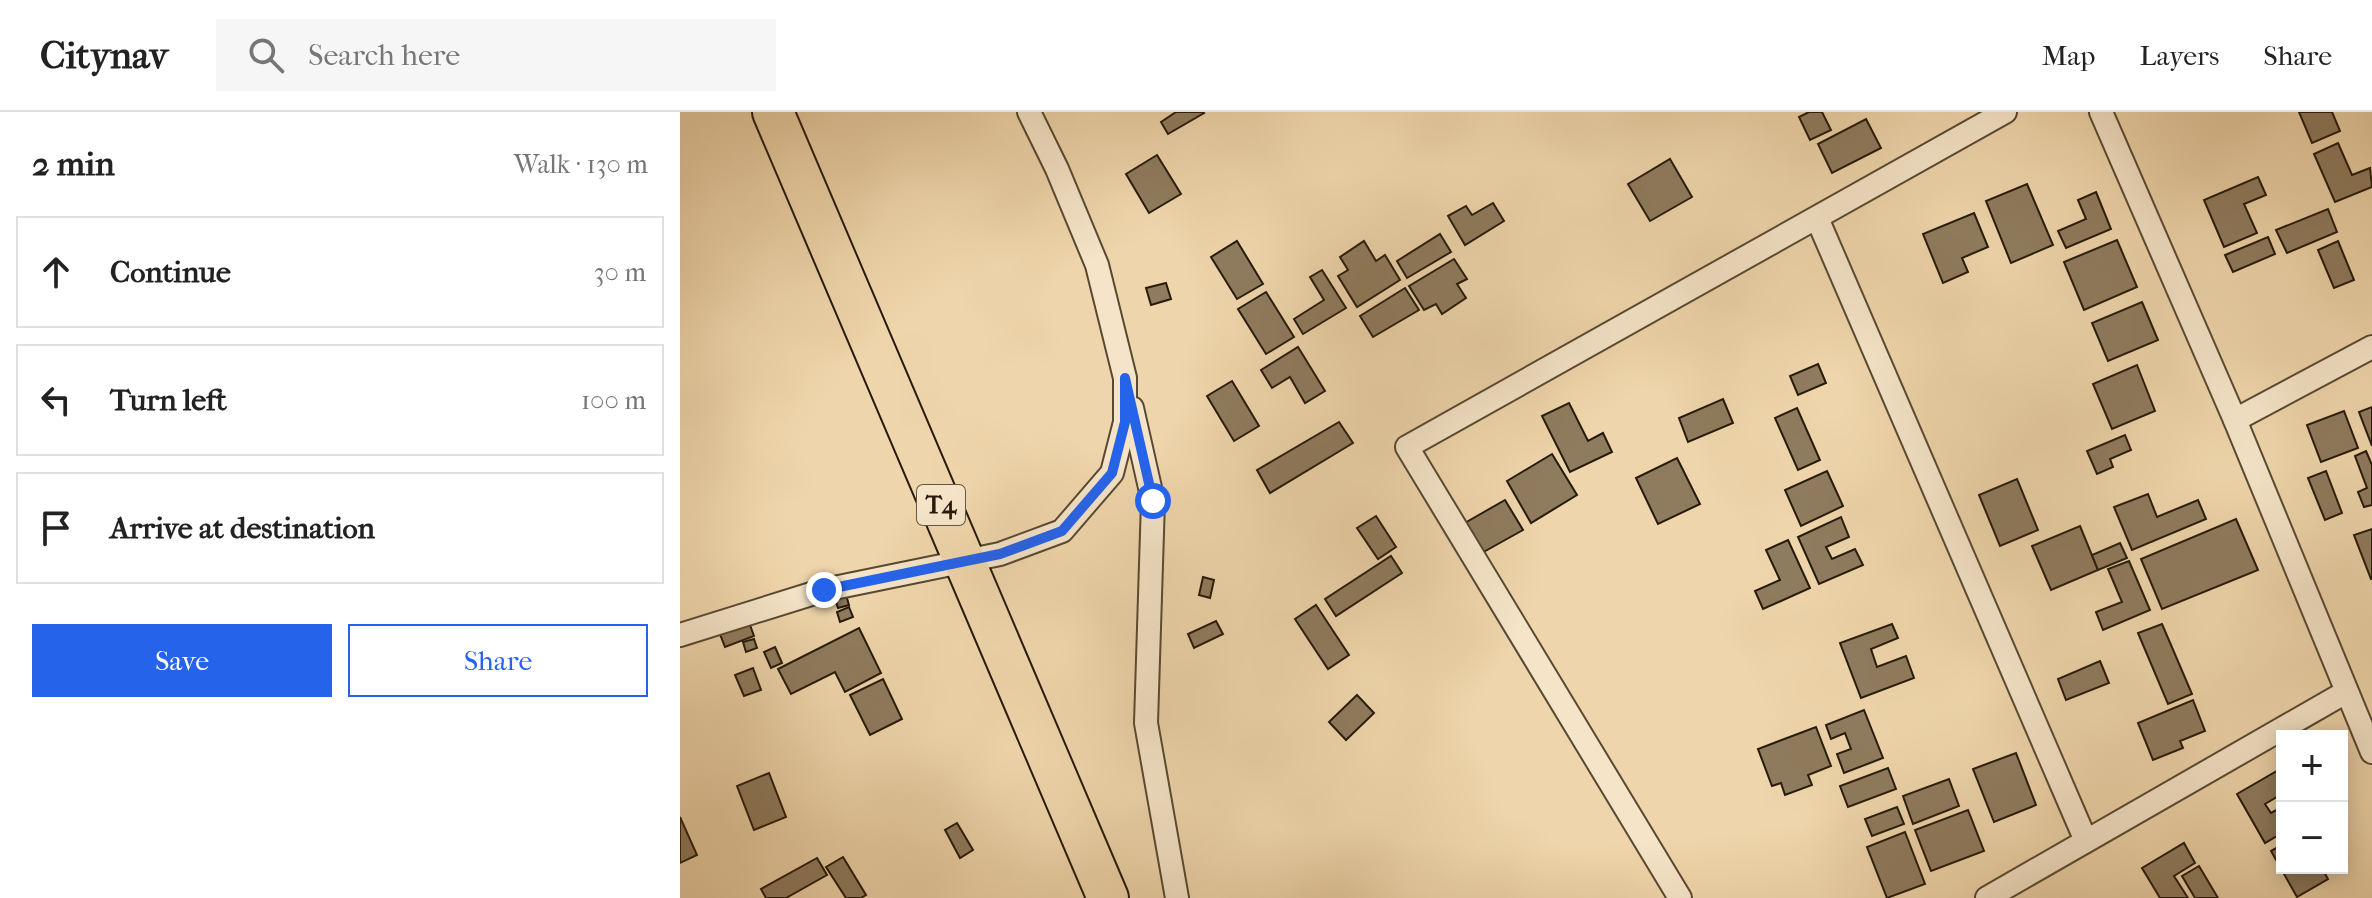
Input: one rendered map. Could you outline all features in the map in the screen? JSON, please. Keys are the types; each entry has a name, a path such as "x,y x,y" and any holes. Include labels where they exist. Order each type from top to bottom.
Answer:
{"highway":[{"name":"T4","path":"773,112 1108,898"}],"street":[{"path":"1029,112 1097,265 1153,501 1146,723 1177,898"},
{"path":"1680,898 1407,447 2005,112"},
{"path":"2101,112 2235,420 2372,752"},
{"path":"1817,218 2086,841"},
{"path":"2235,420 2372,347"},
{"path":"680,635 824,590 1000,554 1062,531 1112,473 1125,422 1125,378"},
{"path":"1987,898 2346,692"}],"building":[{"path":"1176,112 1204,113 1168,134 1161,122"},
{"path":"1809,112 1822,112 1831,130 1810,140 1799,117"},
{"path":"2299,112 2332,112 2340,131 2312,143"},
{"path":"1866,119 1881,148 1832,173 1818,144"},
{"path":"2338,143 2352,175 2370,168 2372,187 2335,202 2314,154"},
{"path":"1157,155 1181,194 1149,213 1126,174"},
{"path":"1670,159 1692,197 1650,221 1628,184"},
{"path":"2258,177 2266,195 2244,204 2257,233 2224,247 2204,200"},
{"path":"2027,184 2053,245 2011,263 1986,201"},
{"path":"2096,192 2111,229 2066,248 2058,231 2086,219 2078,200"},
{"path":"1493,203 1504,221 1465,245 1448,216 1466,206 1472,215"},
{"path":"2328,209 2337,232 2287,253 2276,230"},
{"path":"1974,213 1988,247 1962,258 1968,272 1943,283 1923,234"},
{"path":"1440,234 1451,252 1407,278 1397,261"},
{"path":"2268,237 2275,254 2233,272 2225,255"},
{"path":"2117,240 2137,287 2084,310 2064,262"},
{"path":"1237,241 1263,284 1237,299 1211,257"},
{"path":"1364,241 1376,261 1385,255 1400,280 1357,307 1338,276 1348,270 1340,257"},
{"path":"2338,241 2354,280 2334,288 2318,250"},
{"path":"1454,259 1467,279 1457,284 1466,298 1442,314 1436,304 1424,310 1409,286"},
{"path":"1322,270 1346,308 1303,334 1294,319 1324,300 1310,277"},
{"path":"1166,283 1171,299 1151,305 1146,288"},
{"path":"1405,288 1419,310 1373,337 1360,316"},
{"path":"1266,292 1294,337 1266,354 1238,309"},
{"path":"2142,302 2158,340 2108,361 2092,323"},
{"path":"1298,347 1325,391 1305,403 1290,377 1272,388 1261,370"},
{"path":"1818,364 1826,383 1798,395 1790,376"},
{"path":"2137,365 2155,411 2112,429 2093,384"},
{"path":"1232,381 1259,426 1234,441 1207,396"},
{"path":"1723,399 1733,423 1688,442 1679,418"},
{"path":"1569,403 1588,441 1603,433 1612,452 1570,472 1542,416"},
{"path":"2372,407 2372,446 2359,412"},
{"path":"1797,408 1820,460 1798,470 1775,418"},
{"path":"2344,411 2358,448 2321,462 2307,425"},
{"path":"1339,422 1353,443 1270,493 1257,470"},
{"path":"2125,435 2131,450 2110,459 2113,467 2097,474 2087,451"},
{"path":"2366,451 2372,465 2372,505 2364,507 2358,492 2367,488 2355,456"},
{"path":"1552,454 1577,495 1531,523 1507,481"},
{"path":"1677,458 1700,504 1658,524 1636,478"},
{"path":"1827,471 1843,506 1801,526 1785,490"},
{"path":"2326,471 2342,513 2325,520 2308,478"},
{"path":"2017,479 2038,530 2000,546 1979,495"},
{"path":"2148,494 2157,517 2198,500 2206,519 2132,550 2114,507"},
{"path":"1505,500 1523,530 1480,554 1463,524"},
{"path":"1376,516 1396,547 1378,559 1357,528"},
{"path":"1841,517 1849,537 1826,547 1832,559 1855,549 1863,565 1819,584 1798,537"},
{"path":"2236,519 2258,570 2162,609 2141,559"},
{"path":"2080,526 2098,570 2051,590 2032,546"},
{"path":"2372,529 2372,579 2371,579 2354,535"},
{"path":"1788,540 1810,588 1763,609 1755,591 1780,580 1766,550"},
{"path":"2120,543 2127,558 2098,570 2092,555"},
{"path":"1391,556 1402,573 1336,616 1325,599"},
{"path":"2129,561 2150,610 2103,630 2096,612 2122,602 2108,569"},
{"path":"1203,577 1214,580 1210,598 1199,595"},
{"path":"846,595 849,605 838,608 835,599"},
{"path":"1316,605 1349,655 1328,669 1295,619"},
{"path":"849,607 853,617 840,622 837,612"},
{"path":"747,617 754,636 725,647 718,629"},
{"path":"1216,621 1223,634 1194,648 1188,634"},
{"path":"1892,624 1898,638 1871,649 1877,667 1906,656 1914,678 1861,698 1840,643"},
{"path":"2162,624 2192,694 2168,704 2138,633"},
{"path":"859,628 881,673 845,692 835,672 791,694 778,669"},
{"path":"754,639 757,648 746,652 743,642"},
{"path":"775,647 782,663 771,668 764,652"},
{"path":"2100,661 2109,683 2066,700 2058,679"},
{"path":"753,668 761,690 744,696 735,675"},
{"path":"883,679 902,719 870,735 850,695"},
{"path":"1357,695 1374,713 1346,740 1329,722"},
{"path":"2193,700 2205,731 2180,741 2183,748 2153,760 2138,723"},
{"path":"1864,710 1883,758 1844,773 1837,754 1851,749 1845,733 1831,739 1826,725"},
{"path":"1816,727 1831,766 1808,775 1812,785 1785,795 1781,783 1772,786 1758,749"},
{"path":"2016,753 2036,805 1994,822 1973,769"},
{"path":"1888,768 1896,789 1848,807 1840,786"},
{"path":"2276,771 2276,798 2265,804 2271,813 2276,810 2276,837 2265,843 2237,794"},
{"path":"769,773 786,817 754,830 737,786"},
{"path":"1949,779 1959,806 1913,824 1903,796"},
{"path":"1897,807 1904,824 1872,836 1865,819"},
{"path":"1968,810 1984,851 1931,871 1915,830"},
{"path":"680,817 697,855 680,863"},
{"path":"957,823 973,850 960,858 945,830"},
{"path":"1905,832 1925,884 1887,898 1867,847"},
{"path":"2184,843 2195,863 2174,876 2188,898 2160,898 2142,868"},
{"path":"843,857 866,895 861,898 846,898 826,867"},
{"path":"817,858 827,875 786,898 766,898 761,889"},
{"path":"2199,866 2218,898 2195,898 2182,876"},
{"path":"2284,874 2325,874 2328,879 2297,897"}],"route":[{"path":"824,590 1000,554 1062,531 1112,473 1125,422 1125,378 1153,501"}]}
